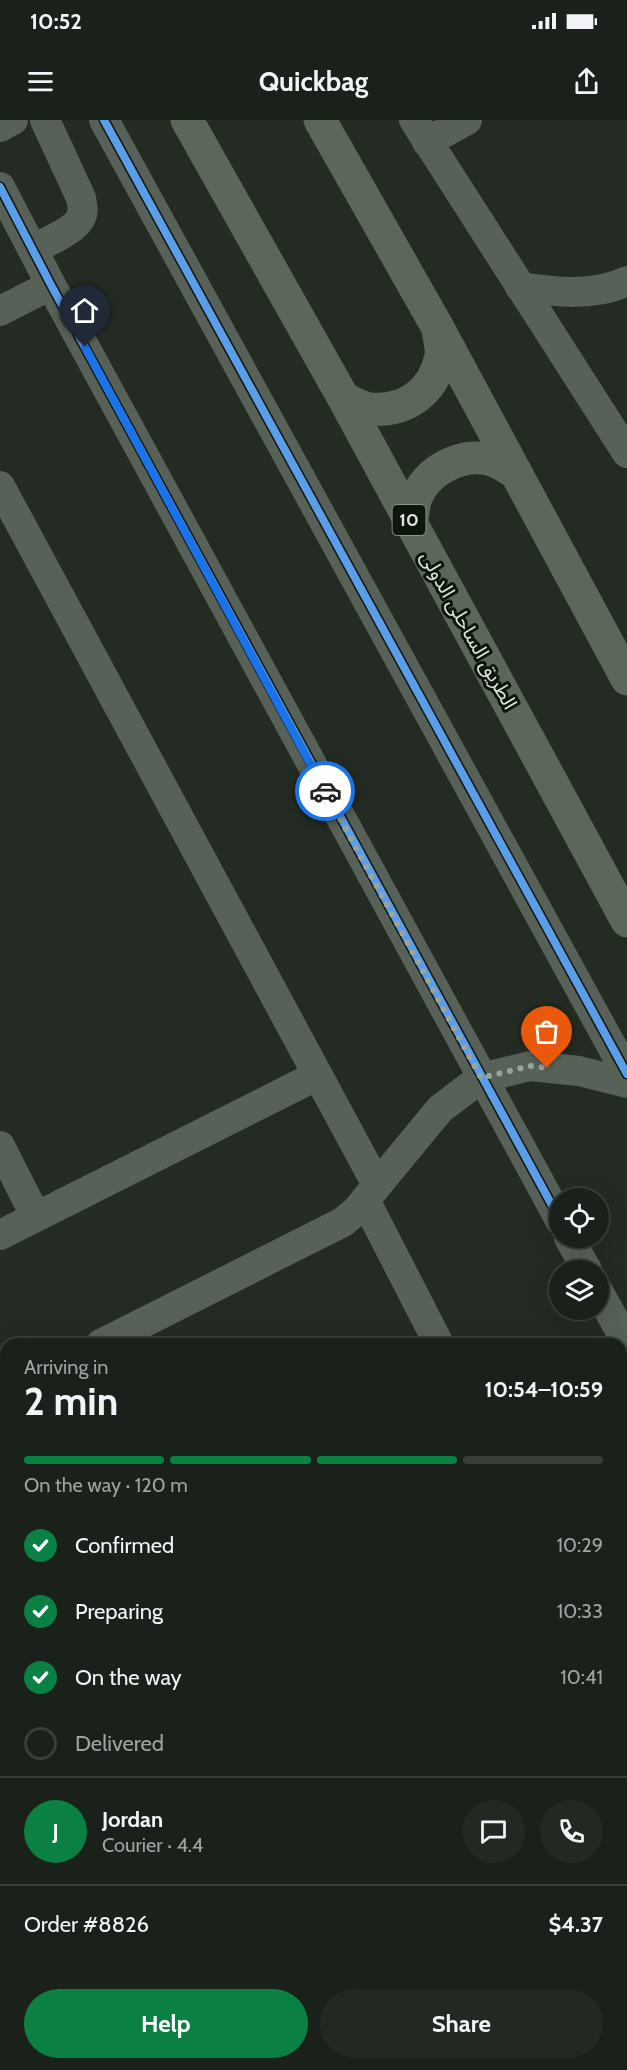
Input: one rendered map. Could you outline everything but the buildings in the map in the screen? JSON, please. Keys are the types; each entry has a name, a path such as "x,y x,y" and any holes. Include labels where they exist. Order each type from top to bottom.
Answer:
{"highway":[{"name":"الطريق الساحلى الدولى","path":"187,120 344,399 627,921"},
{"path":"320,120 438,328 627,679"},
{"path":"344,399 368,409 394,409 417,398 434,379 441,354 438,328"},
{"path":"411,524 415,500 428,479 447,464 470,458 495,461 516,473"}],"street":[{"path":"0,127 13,120"},
{"path":"33,249 73,227 81,219 83,208 81,198 45,120"},
{"path":"104,120 627,1074"},
{"path":"467,120 421,131 520,287 624,434"},
{"path":"0,187 51,285 549,1200"},
{"path":"520,287 550,292 589,291 627,281"},
{"path":"0,311 51,285"},
{"path":"2,492 318,1075 436,1338"},
{"path":"122,1338 343,1222 356,1211 440,1109 481,1078 530,1066 579,1071 627,1083"},
{"path":"0,1235 318,1075"},
{"path":"0,1146 36,1217"},
{"path":"609,1311 624,1338"}],"cycle path":[{"path":"104,120 627,1074"},
{"path":"0,187 51,285 549,1200"}],"way so far":[{"path":"325,791 481,1078 530,1066 547,1068"}],"route":[{"path":"85,347 325,791"}]}
